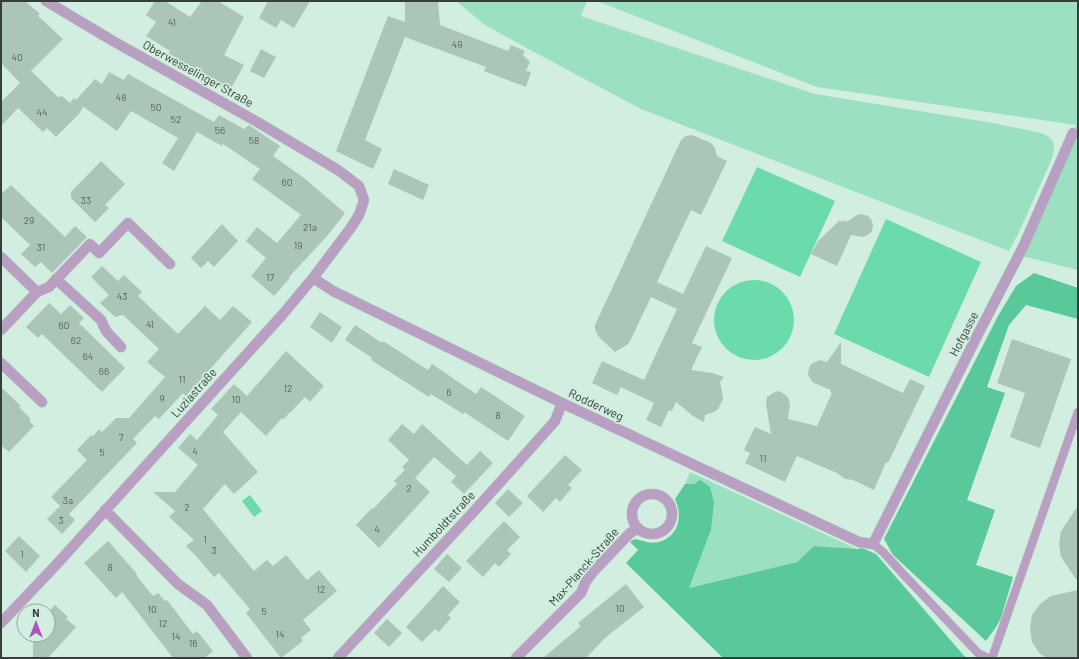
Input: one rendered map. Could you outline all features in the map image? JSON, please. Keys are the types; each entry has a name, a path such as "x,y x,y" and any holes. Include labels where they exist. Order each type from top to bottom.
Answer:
{"street":[{"name":"Oberwesselinger Straße","path":"46,1 338,170"},
{"name":"Hofgasse","path":"873,544 1024,245 1072,133"},
{"name":"Luziastraße","path":"1,623 56,565 277,320 313,278 350,229 359,215 364,200 359,186 338,170"},
{"path":"1,330 37,292 49,287 90,244 99,253 128,223 170,264"},
{"path":"1,257 37,292"},
{"name":"Rodderweg","path":"313,278 333,291 562,403 859,542 873,544"},
{"path":"56,279 101,320 106,332 121,348"},
{"path":"1,363 42,402"},
{"name":"Humboldtstraße","path":"338,658 477,508 555,421 562,403"},
{"path":"105,510 178,584 207,605 247,658"},
{"name":"Max-Planck-Straße","path":"516,658 581,593 593,572 630,533 638,528"}],"lane":[{"path":"992,658 1078,412"},
{"path":"873,544 883,552 978,653 988,658"}],"shaded area":[{"path":"456,1 587,1 581,16 815,94 993,123 1041,133 1052,140 1054,144 1053,156 1009,251 641,109 485,25"},
{"path":"597,1 1078,1 1078,270 1022,256 1026,251 1076,125 817,87"},
{"path":"757,167 835,201 800,277 722,241"},
{"path":"886,219 981,262 929,377 834,334"},
{"path":"1034,273 1078,288 1078,319 1026,305 1009,325 987,387 1005,393 967,500 995,510 976,565 1013,577 1001,618 986,641 893,555 884,539 998,316 1016,286"},
{"path":"754,280 769,283 782,292 791,305 794,320 791,335 782,348 769,357 754,360 739,357 726,348 717,335 714,320 717,305 726,292 739,283"},
{"path":"690,472 857,549 814,546 797,562 689,588 711,530 710,487 700,481 694,484 685,484"},
{"path":"700,480 710,487 714,502 711,530 689,588 797,562 814,546 857,549 862,548 876,554 966,658 723,658 626,563 638,550 630,542 632,540 637,539 657,542 666,539 671,535 678,525 679,518 679,512 675,499 685,484 694,484"},
{"path":"250,495 262,511 254,517 242,501"}],"building":[{"path":"1,1 25,1 40,14 38,16 63,39 31,71 58,97 62,96 70,103 74,98 76,100 95,79 102,84 109,72 124,80 128,74 214,122 219,115 244,129 249,125 280,146 273,156 304,178 345,213 328,235 289,277 290,278 274,296 251,276 266,258 246,241 257,227 277,243 301,215 252,179 260,169 223,144 222,146 197,132 174,171 162,163 178,138 131,111 117,131 81,105 83,107 79,114 56,137 47,128 43,132 18,108 1,126 1,102 20,83 1,63"},
{"path":"155,1 165,1 190,17 202,1 218,1 244,17 224,55 244,65 229,92 180,64 178,67 165,60 170,51 146,36 156,22 146,15"},
{"path":"268,1 310,1 294,28 281,20 276,28 259,18"},
{"path":"405,1 438,1 440,25 508,51 511,45 525,51 523,55 530,62 526,71 531,72 526,87 484,71 486,67 405,37 365,140 382,149 373,169 336,151 388,16 405,22"},
{"path":"261,49 276,57 264,78 250,71"},
{"path":"692,135 711,143 715,148 717,156 727,161 701,215 691,210 657,282 683,294 706,246 732,258 692,343 702,347 691,370 712,373 724,377 720,382 723,399 718,409 705,415 704,422 693,416 676,402 672,411 669,410 661,427 646,420 654,403 621,387 617,395 592,383 602,361 644,380 677,309 651,297 630,341 628,344 615,352 598,336 595,325 681,140 686,136"},
{"path":"101,161 125,184 105,205 109,208 95,222 71,198 71,192"},
{"path":"394,169 429,185 423,200 388,184"},
{"path":"11,185 65,237 75,226 87,237 52,273 41,262 35,267 21,254 30,245 1,217 1,194"},
{"path":"861,214 868,216 871,219 873,225 872,231 863,237 851,235 837,266 811,254 818,241 840,220 842,222 844,220 847,222"},
{"path":"222,224 238,241 214,267 208,261 201,268 191,258"},
{"path":"102,266 118,281 124,275 142,292 138,296 178,334 205,306 220,320 233,306 252,322 186,396 183,393 159,419 155,416 133,439 137,443 69,514 75,520 62,534 47,519 60,506 51,497 87,460 77,450 91,435 93,436 99,429 102,432 116,418 129,418 165,377 147,362 159,349 123,315 115,317 100,303 109,295 91,277"},
{"path":"49,303 61,314 70,305 84,318 79,323 125,368 102,392 42,334 38,338 26,327"},
{"path":"320,312 342,327 332,343 310,327"},
{"path":"355,325 428,370 432,364 476,394 481,387 525,416 508,441 464,412 463,414 431,394 429,397 371,360 372,358 345,340"},
{"path":"1012,339 1071,359 1040,448 1010,437 1025,393 997,383"},
{"path":"841,342 841,364 903,393 910,379 925,386 888,463 886,462 874,490 853,480 845,479 837,473 797,456 785,482 745,463 750,453 744,450 755,427 771,434 766,404 767,397 773,393 778,391 788,397 790,404 788,419 817,426 832,393 830,392 831,390 814,383 811,380 808,375 809,368 811,364 820,360 827,362"},
{"path":"286,351 324,386 310,402 305,397 284,419 282,418 266,436 241,412 223,432 258,472 234,494 225,484 203,509 254,571 267,560 273,566 286,555 307,580 319,570 337,591 303,620 311,630 301,638 303,641 281,658 246,613 250,609 219,573 214,577 186,546 194,540 169,517 175,511 153,492 175,492 198,465 178,448 190,434 197,440 218,415 211,409 234,384 247,396"},
{"path":"1,387 21,406 19,407 30,418 30,422 34,426 9,452 1,445"},
{"path":"402,424 414,434 422,424 467,465 480,451 493,463 464,494 451,482 456,476 434,457 415,478 430,492 379,548 356,525 397,484 394,481 405,470 402,467 409,460 388,440"},
{"path":"565,455 582,470 568,485 572,488 560,502 556,498 543,512 527,496"},
{"path":"508,489 523,503 509,517 495,503"},
{"path":"1078,506 1078,582 1061,557 1059,544 1061,531"},
{"path":"504,521 520,537 507,550 511,554 499,567 495,563 483,577 466,561"},
{"path":"19,536 40,556 26,572 5,551"},
{"path":"108,541 137,574 136,575 153,596 158,593 165,601 167,600 193,634 197,631 213,651 205,658 173,658 122,592 116,598 84,563"},
{"path":"447,554 462,568 449,582 434,569"},
{"path":"626,584 644,607 605,638 586,658 543,658 581,626 578,623"},
{"path":"443,586 460,602 448,615 451,618 439,632 435,629 422,642 406,627"},
{"path":"1078,590 1078,658 1047,658 1040,654 1032,642 1030,629 1032,615 1040,604 1051,596"},
{"path":"56,606 68,617 66,619 76,627 48,658 33,658 33,643 56,643"},
{"path":"387,619 402,633 389,647 374,633"}]}
